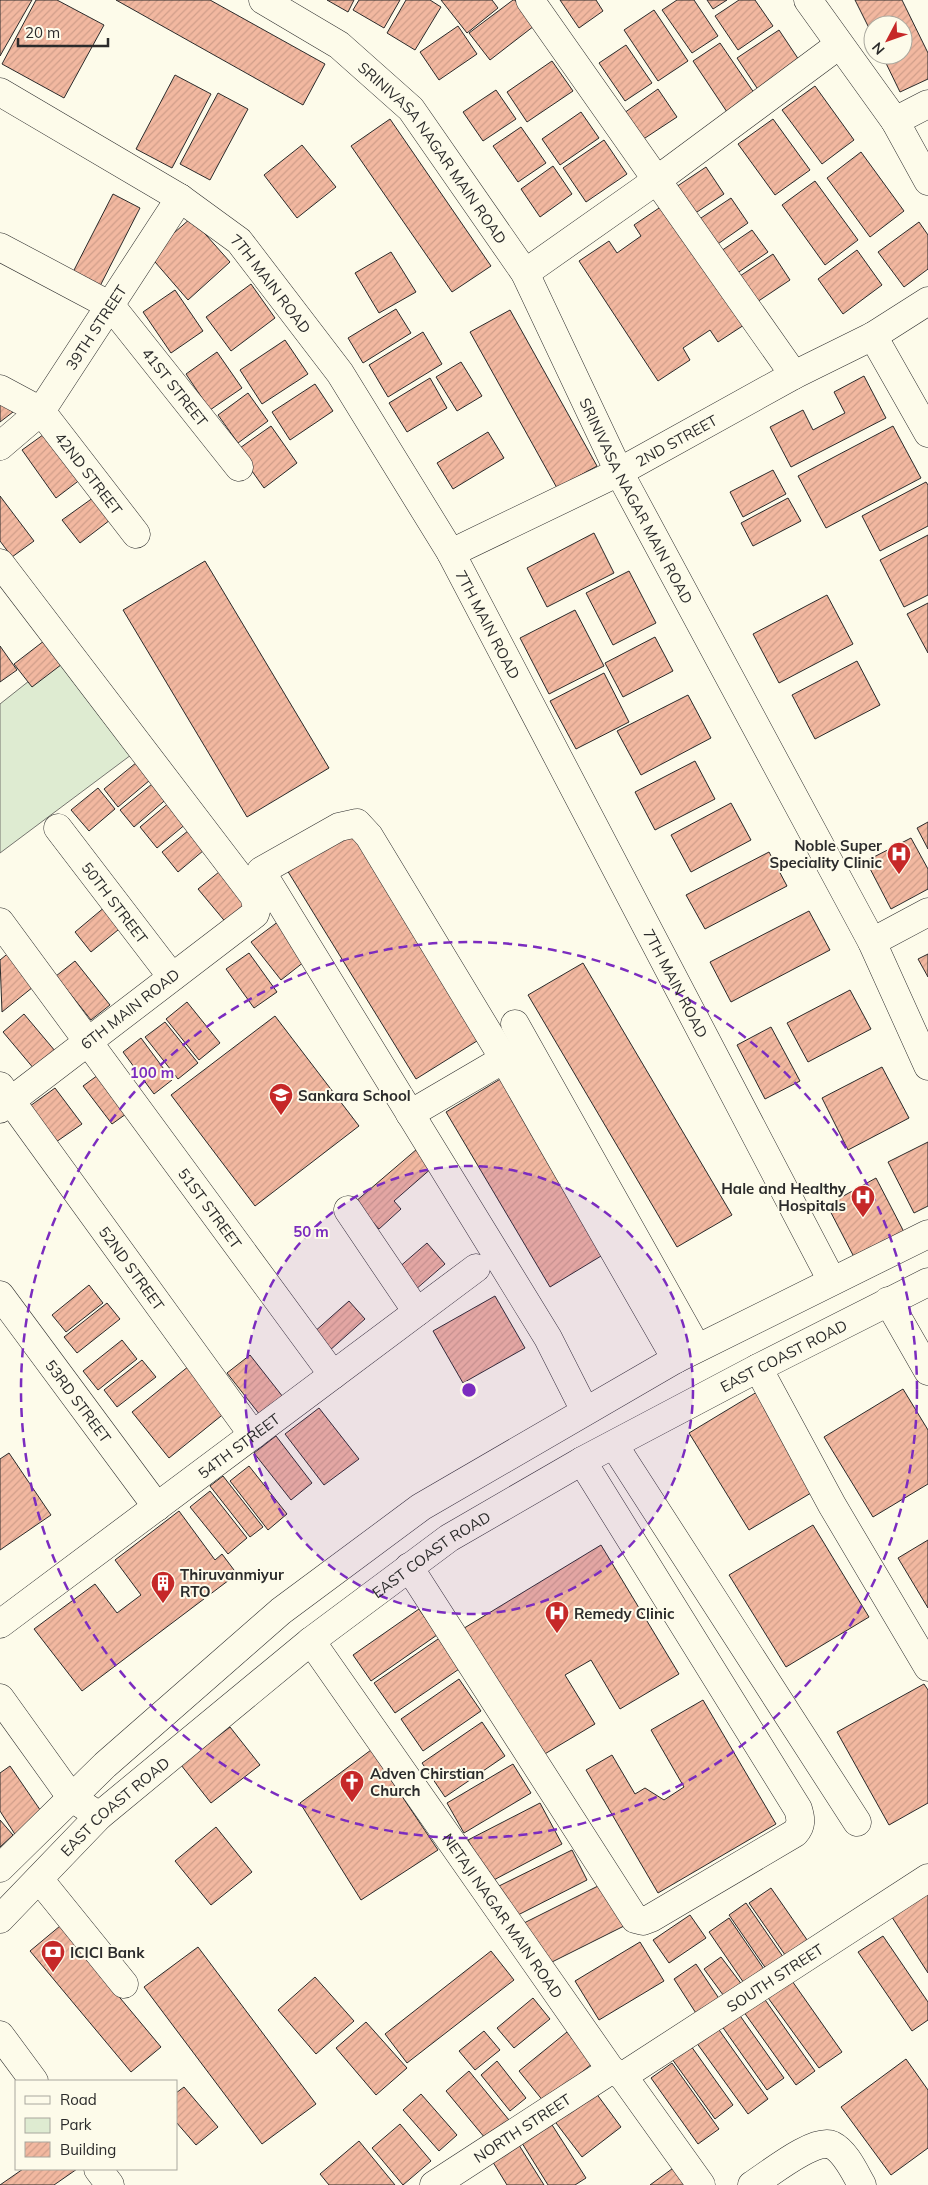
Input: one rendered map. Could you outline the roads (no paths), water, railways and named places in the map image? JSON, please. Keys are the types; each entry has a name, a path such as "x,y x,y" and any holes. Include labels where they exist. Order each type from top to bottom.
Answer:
{"street":[{"name":"SRINIVASA NAGAR MAIN ROAD","path":"263,0 339,46 411,109 525,273 619,472 872,942 928,1066"},
{"path":"530,0 794,375"},
{"path":"808,0 895,121 928,181"},
{"path":"525,273 657,180 839,45"},
{"name":"7TH MAIN ROAD","path":"0,92 180,198 239,241 340,373 451,553 832,1281"},
{"path":"895,121 928,104"},
{"name":"39TH STREET","path":"0,446 41,411 180,198"},
{"path":"0,247 111,306"},
{"name":"2ND STREET","path":"451,553 619,472 794,375 873,336 928,301"},
{"name":"41ST STREET","path":"111,306 240,467"},
{"path":"873,336 928,433"},
{"path":"0,389 41,411"},
{"name":"42ND STREET","path":"41,411 136,534"},
{"name":"6TH MAIN ROAD","path":"0,563 254,896 257,907 255,914 88,1041 4,1098"},
{"path":"585,1411 548,1338 261,871 339,828 357,823 369,836 504,1059 687,1353"},
{"name":"50TH STREET","path":"58,828 172,977"},
{"path":"872,942 928,912"},
{"name":"51ST STREET","path":"0,922 333,1375"},
{"path":"515,1024 687,1353"},
{"path":"410,1114 504,1059"},
{"name":"52ND STREET","path":"4,1098 253,1435"},
{"path":"348,1210 417,1312"},
{"path":"0,1868 70,1797 281,1611 421,1507 687,1353 928,1234"},
{"name":"54TH STREET","path":"0,1624 476,1268"},
{"name":"EAST COAST ROAD","path":"0,1918 99,1816 311,1641 448,1538 582,1461 758,1368 928,1282"},
{"name":"53RD STREET","path":"0,1295 157,1507"},
{"path":"888,1301 928,1371"},
{"path":"758,1368 832,1505 928,1667"},
{"path":"614,1445 857,1822"},
{"path":"409,1567 635,1920 643,1921 651,1918 795,1833 800,1826 801,1818 798,1809 582,1461"},
{"name":"NETAJI NAGAR MAIN ROAD","path":"311,1641 617,2073 701,2185"},
{"path":"0,1698 70,1797 99,1816"},
{"name":"SOUTH STREET","path":"617,2073 928,1878"},
{"path":"39,1879 124,1984"},
{"path":"0,2035 33,2080"},
{"name":"NORTH STREET","path":"434,2185 617,2073"},
{"path":"752,2185 821,2143 832,2145 841,2152 862,2185"},
{"path":"99,2170 110,2185"}],"place":[{"name":"Noble Super Speciality Clinic","path":"899,875"},
{"name":"Sankara School","path":"281,1116"},
{"name":"Hale and Healthy Hospitals","path":"863,1218"},
{"name":"Thiruvanmiyur RTO","path":"163,1604"},
{"name":"Remedy Clinic","path":"557,1634"},
{"name":"Adven Chirstian Church","path":"352,1803"},
{"name":"ICICI Bank","path":"53,1973"}]}
